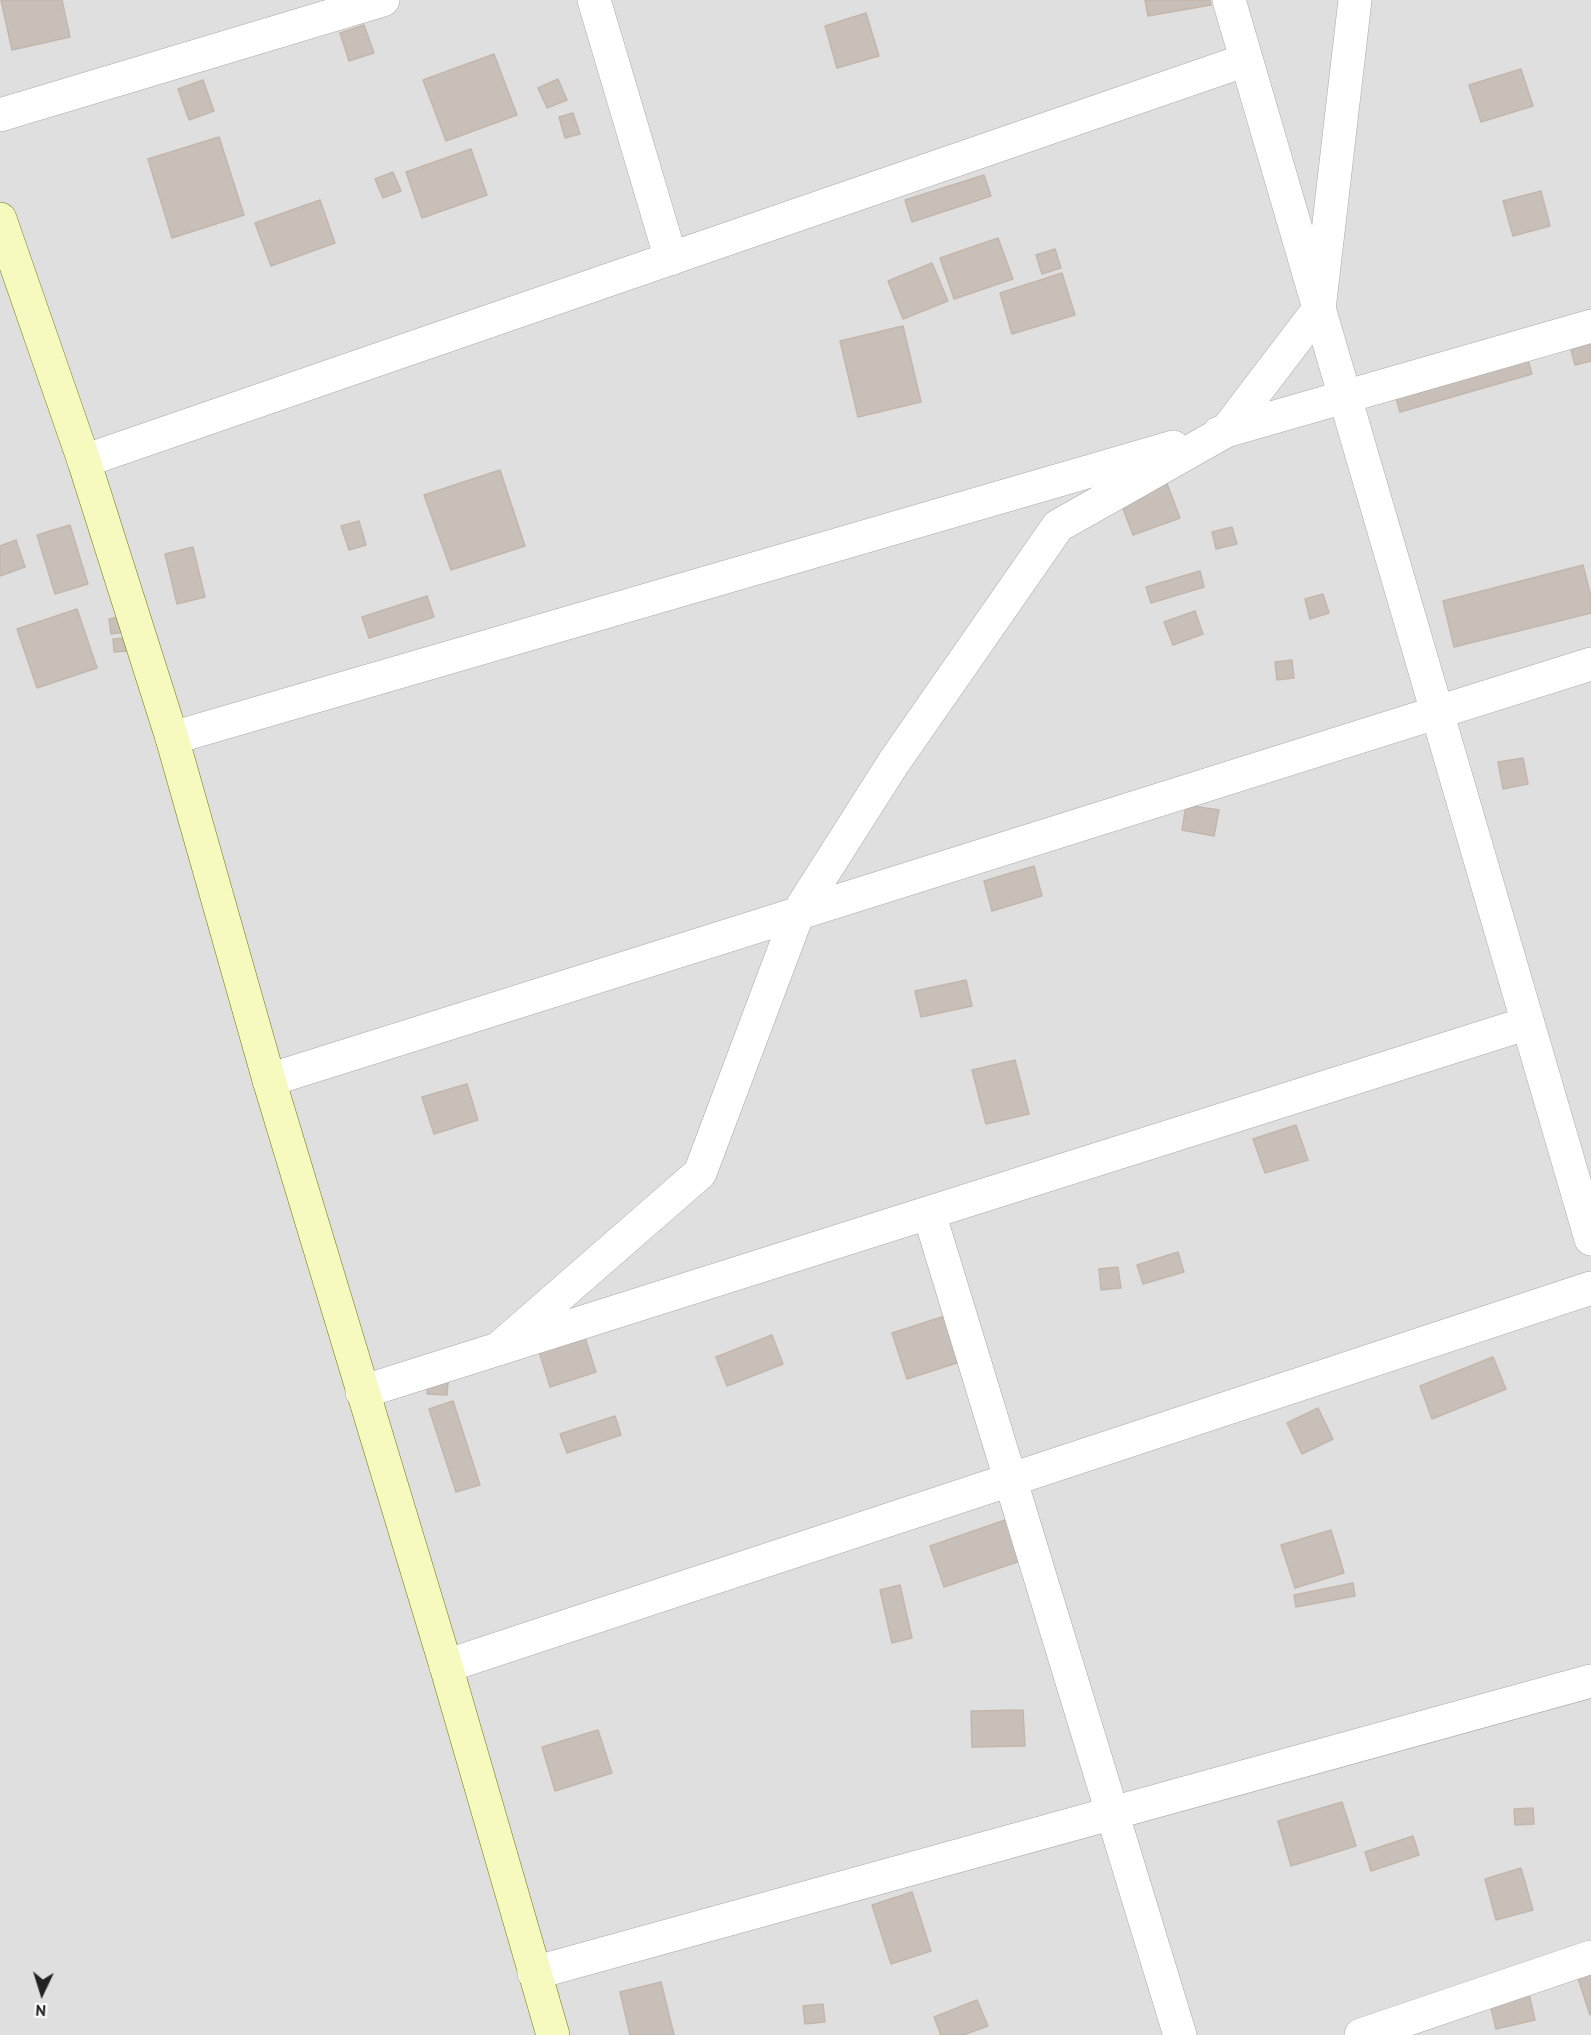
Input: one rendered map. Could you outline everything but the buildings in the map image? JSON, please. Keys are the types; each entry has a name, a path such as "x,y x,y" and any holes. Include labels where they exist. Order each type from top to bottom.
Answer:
{"street":[{"path":"0,115 383,0"},
{"path":"594,0 671,259"},
{"path":"1229,0 1591,1239"},
{"path":"498,1349 700,1173 798,913 894,762 1058,526 1226,431 1319,309 1355,0"},
{"path":"84,461 1246,60"},
{"path":"0,219 84,461 172,738 269,1080 446,1665 552,2035"},
{"path":"172,738 1591,326"},
{"path":"269,1080 1591,664"},
{"path":"362,1392 1528,1023"},
{"path":"929,1212 1180,2035"},
{"path":"446,1665 1591,1288"},
{"path":"534,1973 1591,1681"},
{"path":"1361,2035 1591,1957"}],"shaded area":[{"path":"0,0 1591,0 1591,2035 0,2035"}]}
